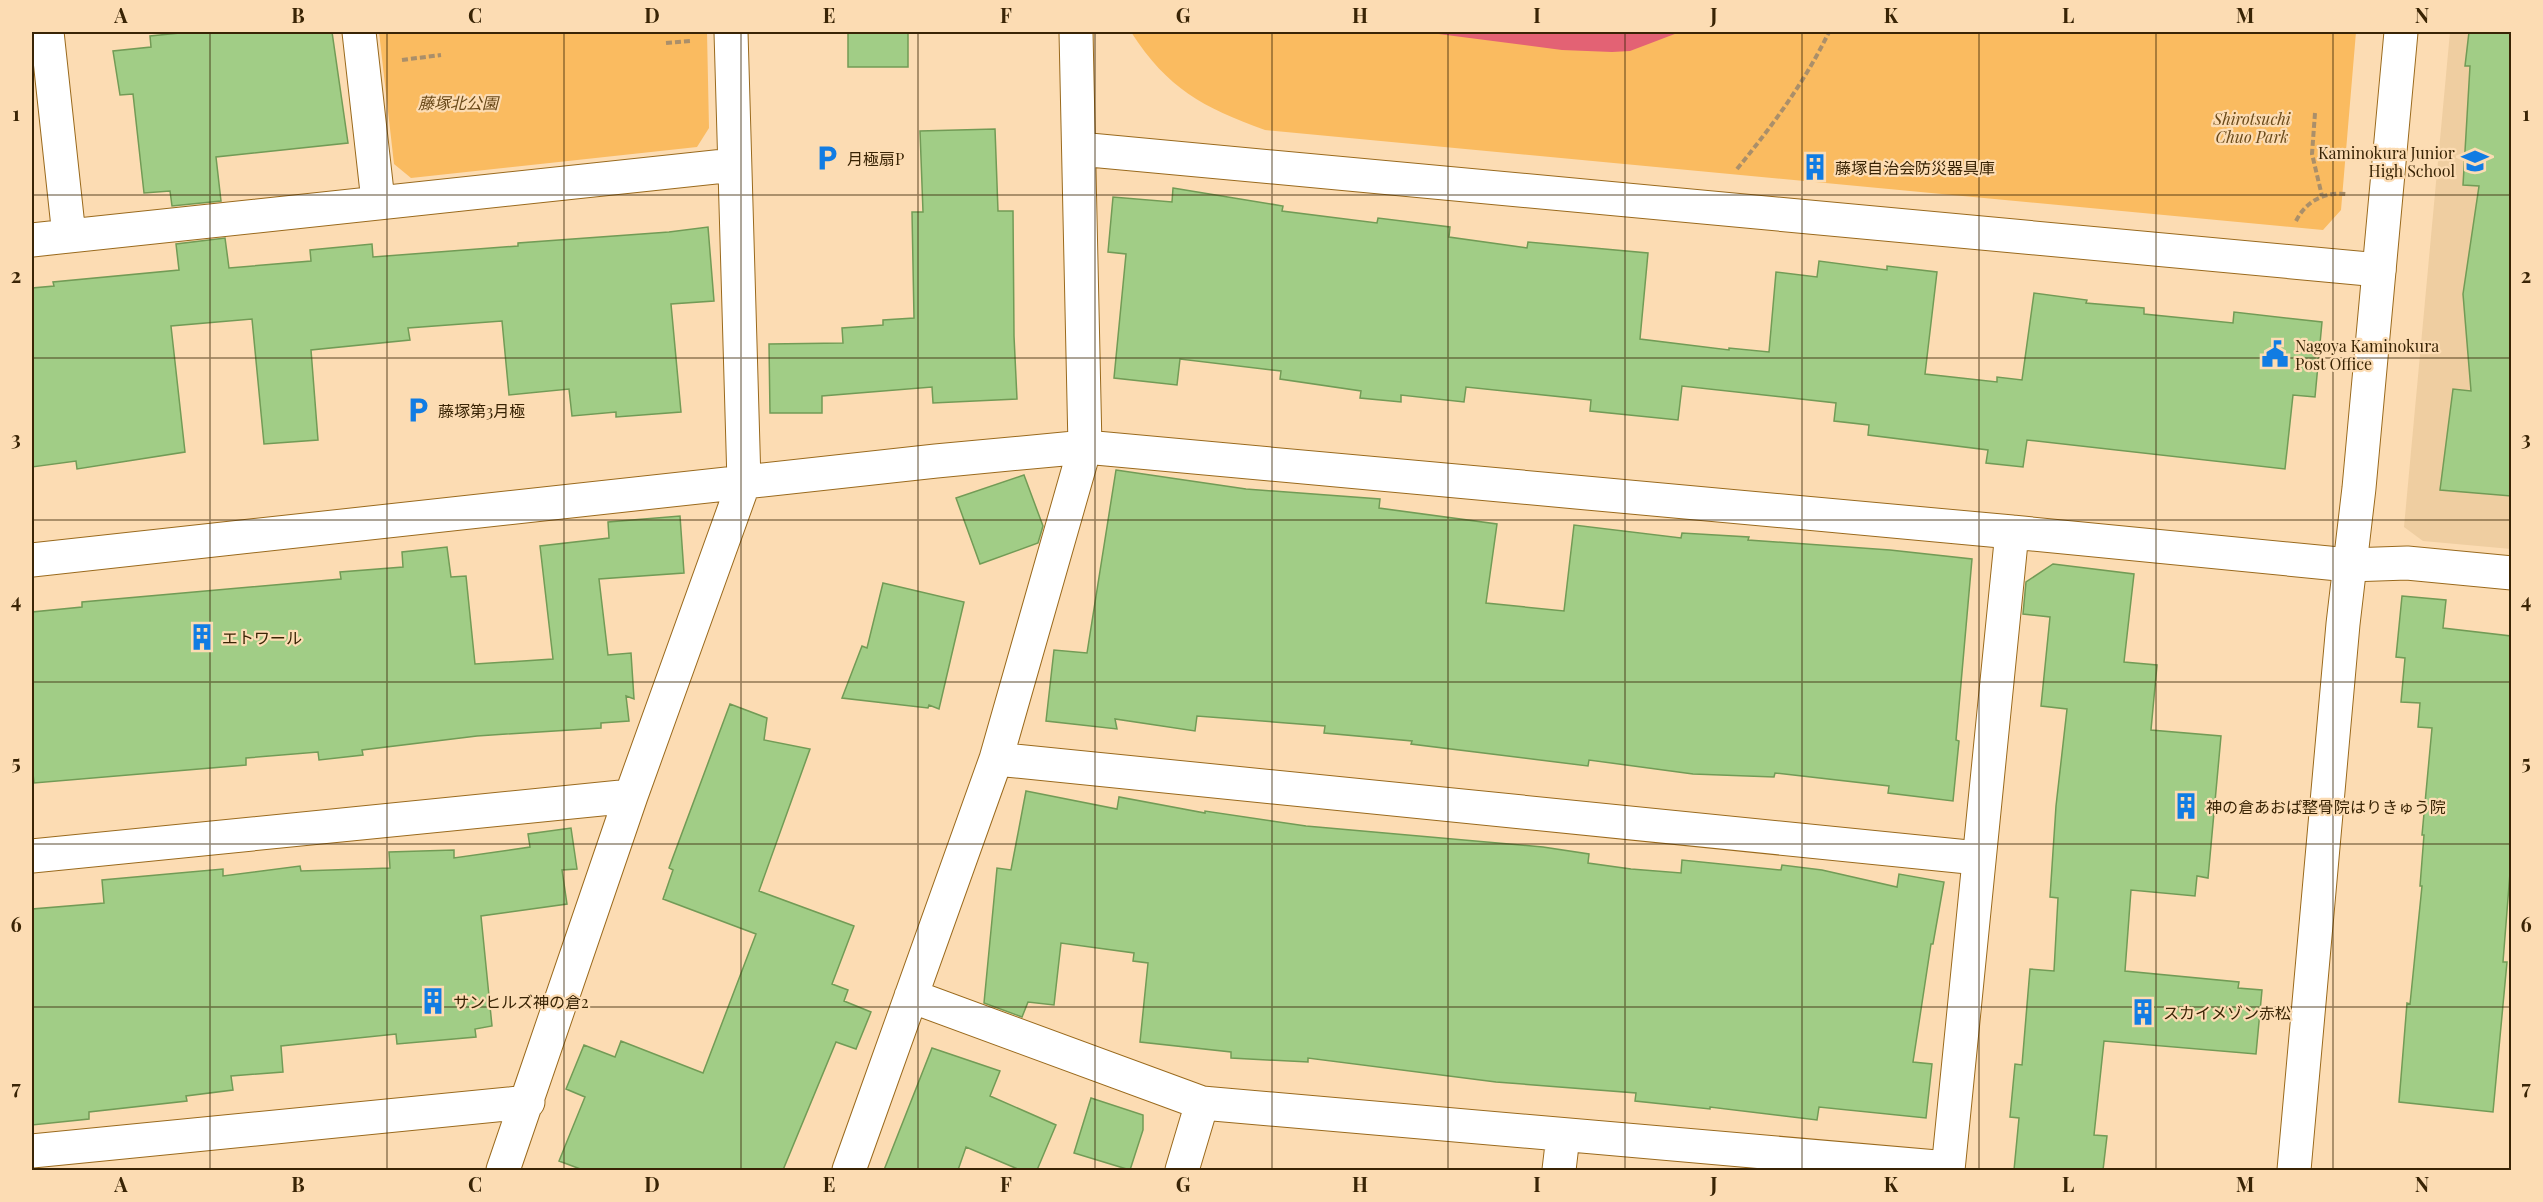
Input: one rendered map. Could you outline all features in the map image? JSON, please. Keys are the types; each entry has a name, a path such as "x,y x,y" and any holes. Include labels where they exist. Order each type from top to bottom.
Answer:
{"street":[{"path":"47,32 69,236"},
{"path":"359,32 378,201"},
{"path":"503,1170 631,796 744,482 731,32"},
{"path":"849,1170 996,759 1085,447 1076,32"},
{"path":"2294,1170 2349,565 2359,488 2401,32"},
{"path":"1079,149 2379,270"},
{"path":"32,240 378,201 734,165"},
{"path":"32,560 936,461 1085,447 2349,565 2408,563 2511,573"},
{"path":"911,996 1202,1103 1948,1169 2012,532"},
{"path":"996,759 1978,858"},
{"path":"32,856 631,796"},
{"path":"32,1151 528,1102"},
{"path":"1182,1170 1202,1103"},
{"path":"1559,1170 1563,1136"}],"path":[{"path":"1732,174 1791,100 1808,74 1829,32"},
{"path":"2315,113 2312,154 2322,196"},
{"path":"2294,226 2307,205 2322,196 2351,194"}],"shaded area":[{"path":"1423,32 1680,32 1630,51 1612,52 1562,50"},
{"name":"Kaminokura Junior High School","path":"2450,32 2511,32 2511,549 2423,541 2404,527"}],"green space":[{"name":"藤塚北公園","path":"379,32 707,32 709,128 697,147 411,178 394,164"},
{"name":"Shirotsuchi Chuo Park","path":"1131,32 2356,32 2341,210 2323,230 1265,130 1223,113 1188,94 1159,68"}],"building":[{"path":"190,32 332,32 348,143 216,157 221,201 172,206 170,191 144,193 133,94 120,95 113,51 151,47 150,36"},
{"path":"848,32 908,32 908,67 848,67"},
{"path":"2469,32 2511,32 2511,496 2440,490 2453,389 2471,391 2463,294 2479,186 2463,185 2470,66 2465,66"},
{"path":"995,129 998,211 1013,211 1017,399 933,403 932,387 822,396 822,413 770,413 769,344 843,343 842,328 883,325 883,320 914,318 912,212 923,212 920,131"},
{"path":"1173,188 1283,206 1282,211 1377,223 1378,218 1450,227 1449,237 1527,248 1528,242 1648,253 1640,339 1729,350 1729,348 1769,352 1776,272 1817,277 1819,261 1887,270 1887,266 1937,272 1925,374 1997,382 1997,377 2022,380 2034,293 2087,300 2086,303 2144,308 2144,314 2233,323 2234,312 2322,322 2315,397 2293,395 2285,469 2027,440 2023,467 1986,463 1988,450 1868,435 1869,425 1834,421 1836,403 1682,386 1678,420 1590,411 1591,400 1466,387 1464,402 1401,395 1401,402 1360,398 1361,391 1280,379 1281,371 1180,359 1177,385 1114,378 1126,254 1108,252 1113,197 1172,202"},
{"path":"708,227 714,301 671,304 681,412 616,417 616,412 572,416 569,389 509,395 502,321 408,328 410,340 311,350 318,440 264,444 252,319 171,326 185,452 77,469 76,461 32,467 32,288 54,286 53,282 179,270 176,244 225,238 229,268 311,261 310,250 372,244 373,257 518,246 518,243"},
{"path":"1116,470 1246,489 1380,499 1379,508 1497,524 1486,603 1564,611 1574,525 1681,538 1682,533 1749,537 1748,540 1890,550 1972,559 1953,801 1888,793 1889,786 1775,773 1774,777 1693,774 1589,760 1588,766 1411,744 1412,741 1324,733 1325,726 1197,716 1195,731 1115,719 1117,729 1046,721 1054,650 1087,653"},
{"path":"1024,475 1043,526 1038,543 980,564 956,498"},
{"path":"680,516 684,573 599,579 608,655 631,653 634,699 626,696 629,721 601,723 601,728 477,736 362,750 363,755 319,760 318,752 246,758 246,765 34,783 32,612 82,607 82,602 341,579 340,572 403,567 402,552 447,547 451,577 466,576 475,664 553,659 540,546 609,538 608,522"},
{"path":"2053,564 2134,574 2124,662 2157,665 2151,730 2221,736 2208,878 2197,876 2195,896 2131,890 2125,971 2239,982 2238,988 2262,990 2256,1054 2104,1041 2094,1135 2107,1136 2103,1170 2014,1170 2019,1118 2010,1117 2015,1064 2022,1065 2030,969 2054,971 2058,898 2050,897 2056,806 2067,709 2041,706 2050,617 2023,614 2026,582"},
{"path":"883,583 964,602 939,709 929,705 928,708 842,698 862,646 867,648"},
{"path":"2402,596 2446,600 2443,628 2511,636 2511,860 2503,962 2507,962 2493,1112 2399,1102 2407,1003 2410,1004 2422,886 2420,886 2424,835 2422,835 2432,728 2418,727 2420,703 2401,702 2405,658 2396,657"},
{"path":"730,704 767,718 764,740 810,749 759,891 854,926 832,984 848,990 844,1001 871,1012 856,1049 836,1042 783,1170 583,1170 559,1161 585,1097 566,1089 584,1045 615,1057 621,1041 703,1073 756,934 663,899 673,870 669,868"},
{"path":"1026,791 1117,809 1119,797 1205,813 1205,811 1306,826 1543,847 1589,854 1588,863 1631,869 1681,873 1682,860 1781,870 1782,865 1822,870 1897,887 1899,874 1944,882 1933,944 1931,944 1913,1062 1932,1064 1926,1118 1819,1107 1817,1120 1710,1107 1710,1109 1635,1101 1636,1093 1496,1082 1308,1058 1308,1062 1231,1058 1231,1052 1140,1042 1148,963 1133,961 1134,953 1061,943 1054,1005 1028,1002 1022,1017 984,1003 997,868 1011,870"},
{"path":"571,828 577,869 562,870 567,904 481,916 492,1026 475,1029 476,1037 397,1044 396,1034 281,1046 283,1072 231,1076 233,1090 186,1096 187,1101 89,1112 89,1119 32,1125 32,909 104,903 102,880 223,869 223,876 300,866 301,871 390,868 389,852 454,850 454,858 530,847 528,834"},
{"path":"932,1048 1000,1071 990,1096 1056,1125 1037,1170 1020,1170 966,1147 958,1170 884,1170"},
{"path":"1091,1098 1143,1115 1143,1130 1130,1170 1074,1153"}],"place":[{"name":"月極扇P","path":"827,158"},
{"name":"Kaminokura Junior High School","path":"2475,161"},
{"name":"藤塚自治会防災器具庫","path":"1815,167"},
{"name":"Nagoya Kaminokura Post Office","path":"2275,354"},
{"name":"藤塚第3月極","path":"418,410"},
{"name":"エトワール","path":"202,637"},
{"name":"神の倉あおば整骨院はりきゅう院","path":"2186,806"},
{"name":"サンヒルズ神の倉2","path":"433,1001"},
{"name":"スカイメゾン赤松","path":"2143,1012"}]}
